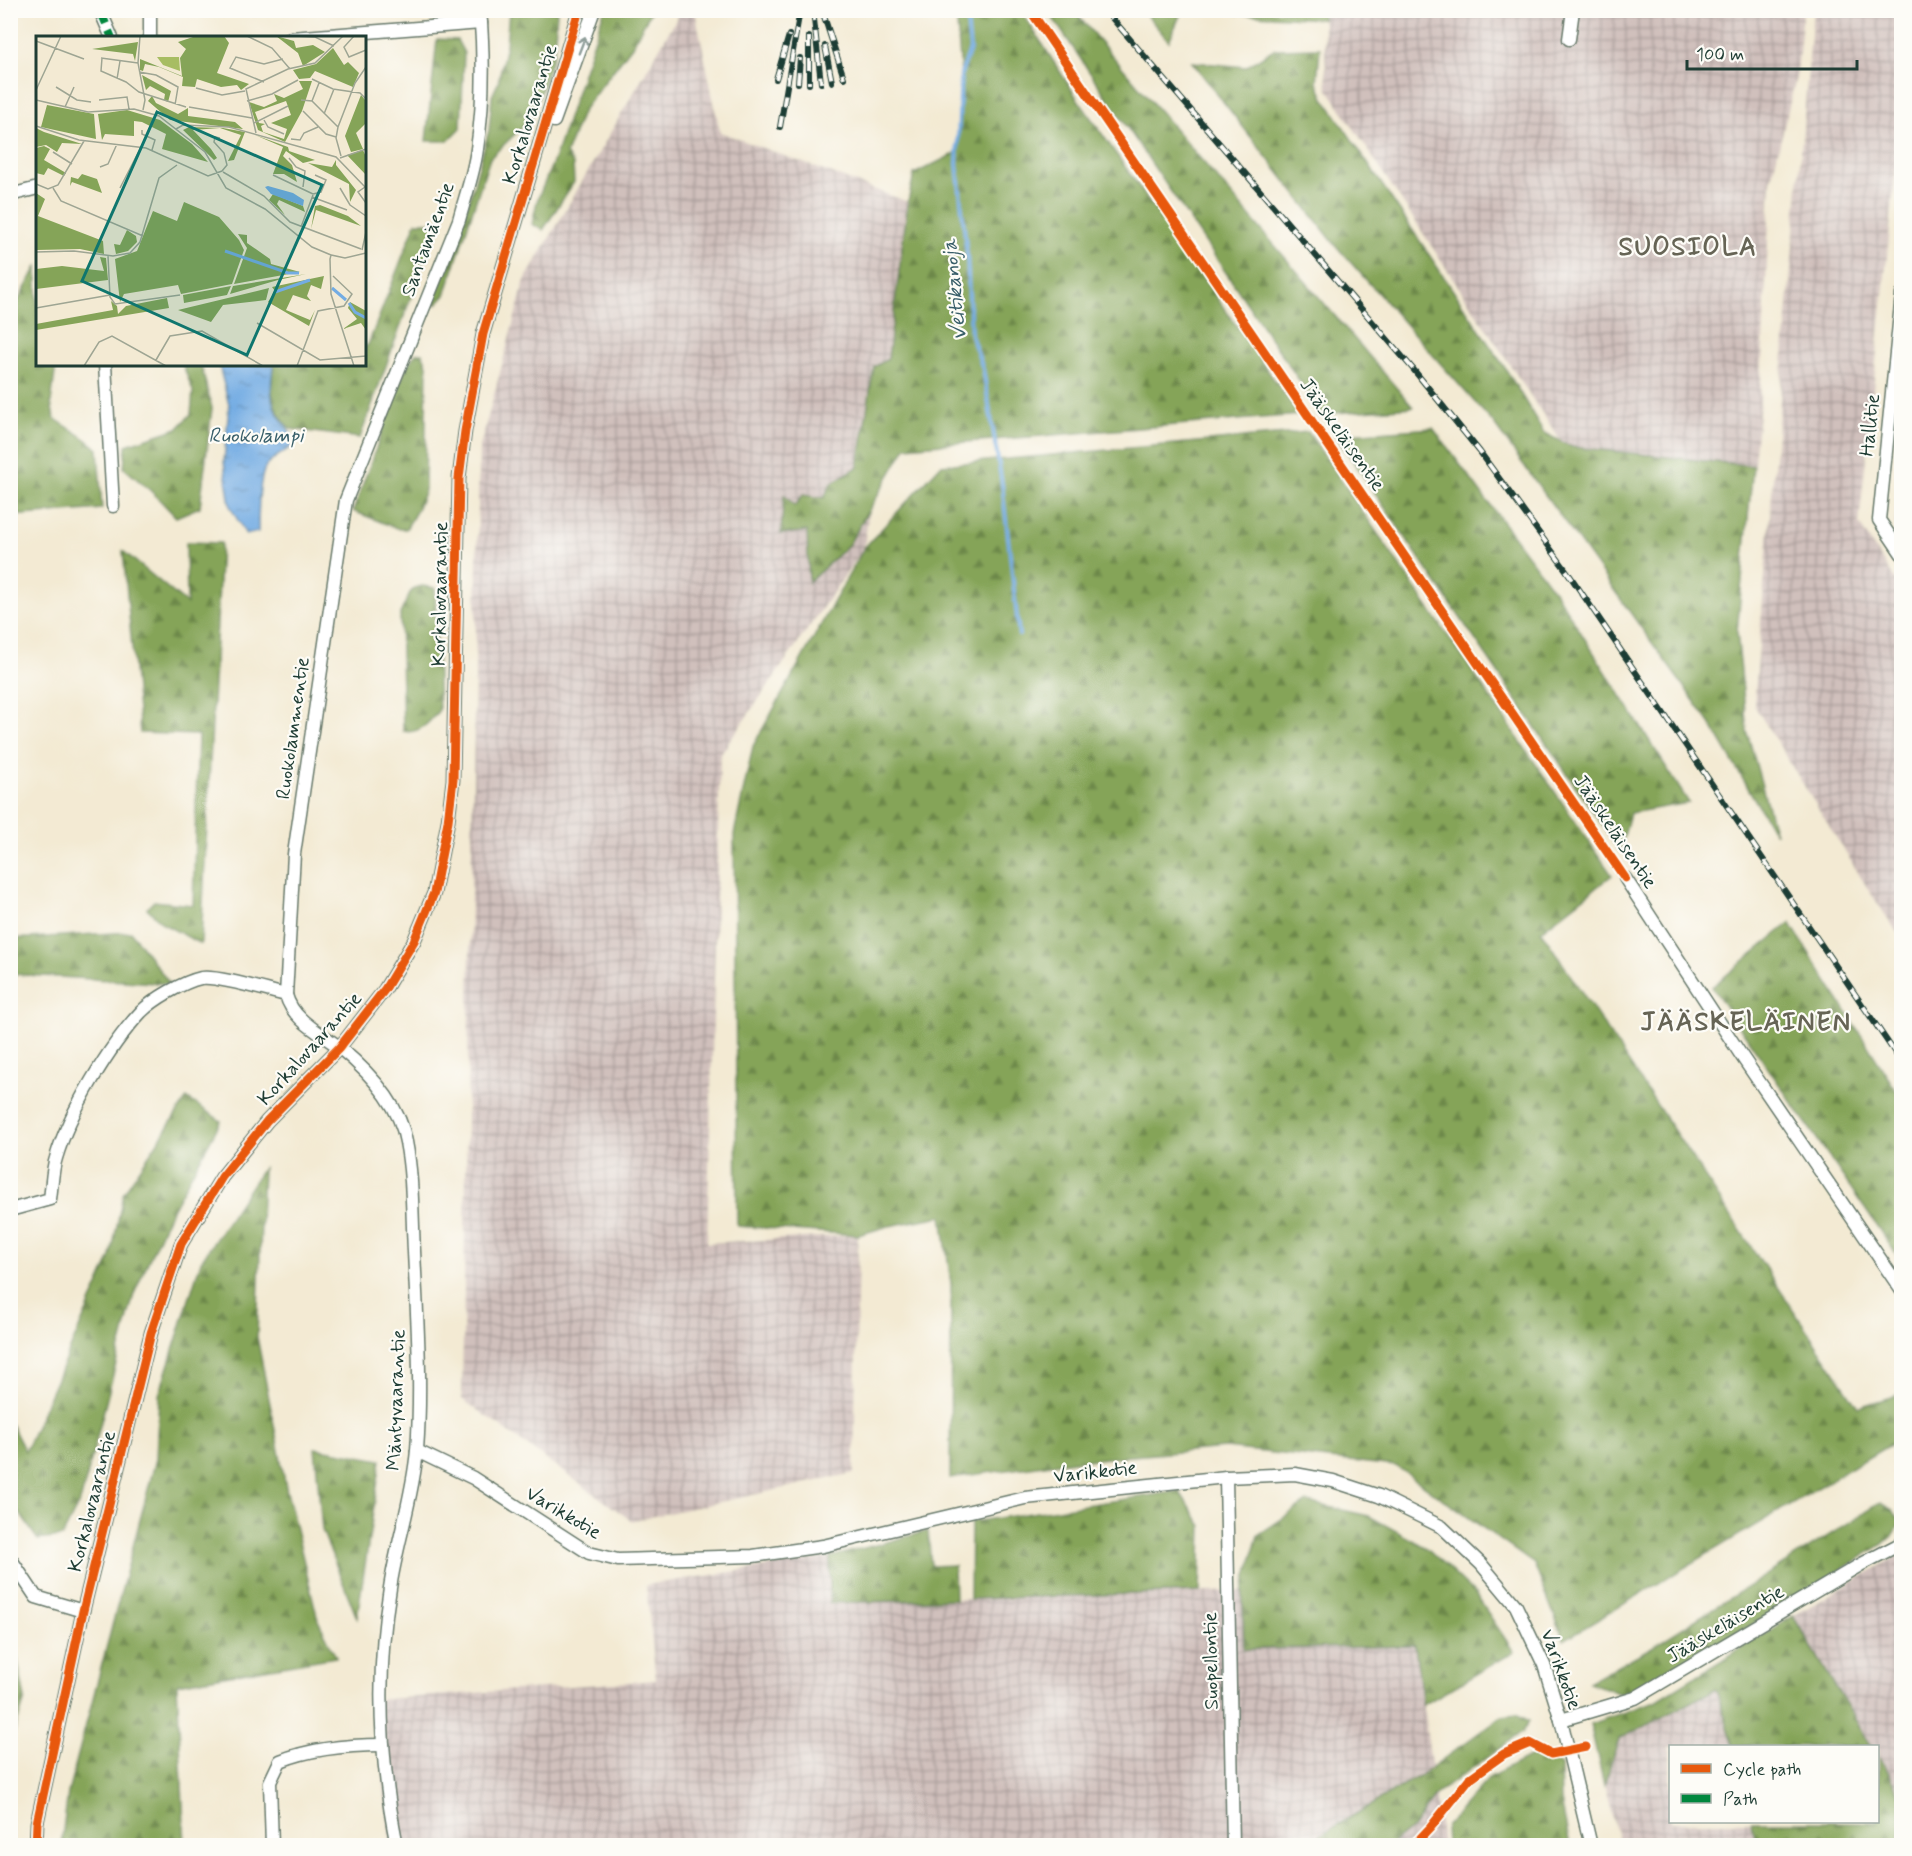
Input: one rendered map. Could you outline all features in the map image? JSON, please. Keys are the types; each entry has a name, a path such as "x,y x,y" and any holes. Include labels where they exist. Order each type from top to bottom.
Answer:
{"street":[{"path":"100,10 111,36"},
{"path":"150,10 150,36"},
{"name":"Korkalovaarantie","path":"36,1845 37,1823 83,1611 151,1333 181,1244 228,1169 267,1121 339,1048 386,989 414,941 434,893 448,821 453,780 459,478 465,431 483,334 579,10"},
{"name":"Korkalovaarantie","path":"535,157 547,141 594,10"},
{"path":"1569,39 1573,10"},
{"path":"309,36 481,17"},
{"name":"Santamäentie","path":"358,470 459,220 477,150 483,79 481,17"},
{"path":"10,195 36,188"},
{"name":"Hallitie","path":"1902,294 1879,520 1902,554"},
{"path":"105,366 113,506"},
{"name":"Ruokolammentie","path":"286,996 294,854 340,534 346,500 358,470"},
{"name":"Jääskeläisentie","path":"1625,878 1743,1058 1902,1291"},
{"path":"10,1210 50,1199 55,1160 69,1123 110,1052 143,1010 180,986 203,978 240,983 286,996"},
{"name":"Mäntyvaarantie","path":"286,996 289,1006 312,1030 339,1048 367,1073 394,1106 406,1141 419,1344 417,1451 390,1589 383,1661 383,1745 390,1813 397,1845"},
{"name":"Varikkotie","path":"417,1451 473,1478 589,1553 618,1560 753,1556 823,1546 1025,1498 1226,1477 1295,1474 1333,1482 1379,1496 1442,1527 1481,1564 1516,1606 1544,1665 1561,1720 1591,1845"},
{"name":"Suopellontie","path":"1226,1477 1233,1845"},
{"name":"Jääskeläisentie","path":"1561,1720 1635,1698 1860,1565 1902,1544"},
{"path":"10,1558 36,1597 83,1611"},
{"path":"272,1845 270,1782 280,1761 298,1754 362,1745 383,1745"}],"shaded area":[{"path":"681,11 695,11 720,132 908,202 864,548 720,755 707,1243 858,1235 854,1473 632,1521 462,1399 479,450 525,280"},
{"path":"1323,11 1803,11 1797,73 1771,180 1760,402 1737,632 1746,715 1534,401 1327,88"},
{"path":"1813,11 1901,11 1901,122 1859,524 1901,589 1901,938 1754,705"},
{"path":"1901,456 1901,535 1895,526"},
{"path":"1901,1554 1901,1797 1879,1759 1879,1745 1870,1745 1793,1616"},
{"path":"830,1557 830,1603 1243,1591 1244,1649 1415,1646 1442,1845 391,1845 374,1700 656,1680 646,1585"},
{"path":"1717,1689 1734,1745 1669,1745 1669,1823 1750,1823 1758,1845 1620,1845 1604,1785 1619,1739"}],"green space":[{"path":"509,11 557,11 554,53 532,118 490,158 445,295 436,305 434,301 470,198 489,130 492,96 498,83 506,45"},
{"path":"604,11 651,11 632,46 583,110 566,154 573,164 574,182 543,230 532,224 537,201 555,157"},
{"path":"956,11 1021,11 1079,101 1299,415 906,447 849,544 809,582 807,531 781,534 784,495 795,506 803,495 824,498 831,483 858,467 874,367 888,359 908,202 914,174 958,152 961,74"},
{"path":"1048,11 1074,11 1413,407 1322,414"},
{"path":"1143,11 1182,11 1169,41"},
{"path":"1227,11 1323,11 1322,19 1237,14"},
{"path":"437,39 457,40 464,53 461,128 448,141 426,141"},
{"path":"1320,48 1317,82 1324,98 1507,371 1544,433 1572,447 1753,466 1737,632 1747,731 1775,834 1710,723 1494,424 1337,247 1192,62 1246,67 1274,49"},
{"path":"416,222 438,222 360,438 290,429 278,413 273,399 273,366 366,366 366,346"},
{"path":"36,269 36,366 56,366 51,403 54,418 98,449 102,509 11,516 11,309 15,306"},
{"path":"416,353 422,353 427,365 425,490 406,529 399,529 353,511 398,388 407,366"},
{"path":"183,366 201,366 212,408 200,507 176,517 124,468 126,445 178,428 191,414 193,391"},
{"path":"1433,428 1557,595 1689,803 1630,813 1620,851 1335,435"},
{"path":"1308,432 1612,875 1541,931 1858,1407 1901,1394 1901,1438 1564,1640 1534,1564 1396,1466 1225,1448 1074,1461 950,1478 951,1285 942,1216 889,1226 858,1235 737,1226 734,834 753,746 864,548 941,465"},
{"path":"186,542 221,543 201,944 163,924 147,908 154,901 193,905 198,735 140,733 123,551 187,604"},
{"path":"422,586 435,588 439,710 424,726 409,732 403,731 400,614 410,593"},
{"path":"1790,923 1901,1098 1901,1261 1712,987"},
{"path":"131,932 170,984 11,974 11,939"},
{"path":"187,1098 221,1121 168,1217 134,1294 81,1499 62,1537 38,1540 11,1501 11,1424 25,1451 111,1256 123,1194"},
{"path":"263,1168 257,1337 287,1492 318,1620 336,1657 177,1684 185,1845 61,1845 68,1793 156,1459 159,1395 201,1261"},
{"path":"315,1448 381,1460 357,1618 322,1530"},
{"path":"1179,1491 1202,1526 1200,1592 970,1599 971,1522"},
{"path":"1307,1502 1369,1516 1427,1548 1476,1595 1514,1652 1423,1705 1415,1646 1244,1649 1243,1591 1258,1535"},
{"path":"1880,1503 1893,1510 1901,1523 1894,1534 1883,1544 1648,1689 1620,1694 1589,1682 1654,1646"},
{"path":"928,1531 931,1566 954,1565 955,1599 830,1603 830,1557"},
{"path":"1793,1616 1870,1745 1734,1745 1716,1689 1619,1739 1604,1785 1590,1724 1656,1701"},
{"path":"10,1620 25,1699 11,1742 10,1742"},
{"path":"1517,1714 1529,1721 1522,1732 1435,1795 1413,1827 1389,1845 1304,1845 1421,1775 1502,1716"},
{"path":"1531,1756 1560,1764 1561,1801 1570,1845 1446,1845 1445,1827 1490,1777"},
{"path":"1879,1759 1901,1797 1901,1845 1758,1845 1750,1823 1879,1823"}],"water":[{"name":"Ruokolampi","path":"219,366 273,366 271,391 273,404 295,444 268,463 262,476 259,496 258,532 246,535 230,506 224,462 229,405"}],"waterway":[{"name":"Veitikanoja","path":"966,10 970,49 961,74 957,164 967,255 971,335 983,369 1002,484 1019,635"}],"railway":[{"path":"780,127 800,10"},
{"path":"813,10 821,83"},
{"path":"822,10 844,78"},
{"path":"1105,10 1413,369 1480,452 1566,570 1902,1063"},
{"path":"776,79 789,35"},
{"path":"809,37 809,84"},
{"path":"825,46 832,82"},
{"path":"798,83 800,58"}],"marked path":[{"path":"100,10 111,36"}],"cycle path":[{"path":"36,1846 37,1823 83,1611 151,1333 181,1244 222,1177 267,1121 339,1048 385,989 414,941 434,893 448,821 453,780 459,478 465,431 483,334 579,10"},
{"path":"1030,10 1625,878"},
{"path":"1413,1846 1469,1779 1504,1754 1530,1743 1551,1754 1586,1747"}],"district":[{"name":"SUOSIOLA","path":"1688,246"},
{"name":"JÄÄSKELÄINEN","path":"1746,1021"}]}
